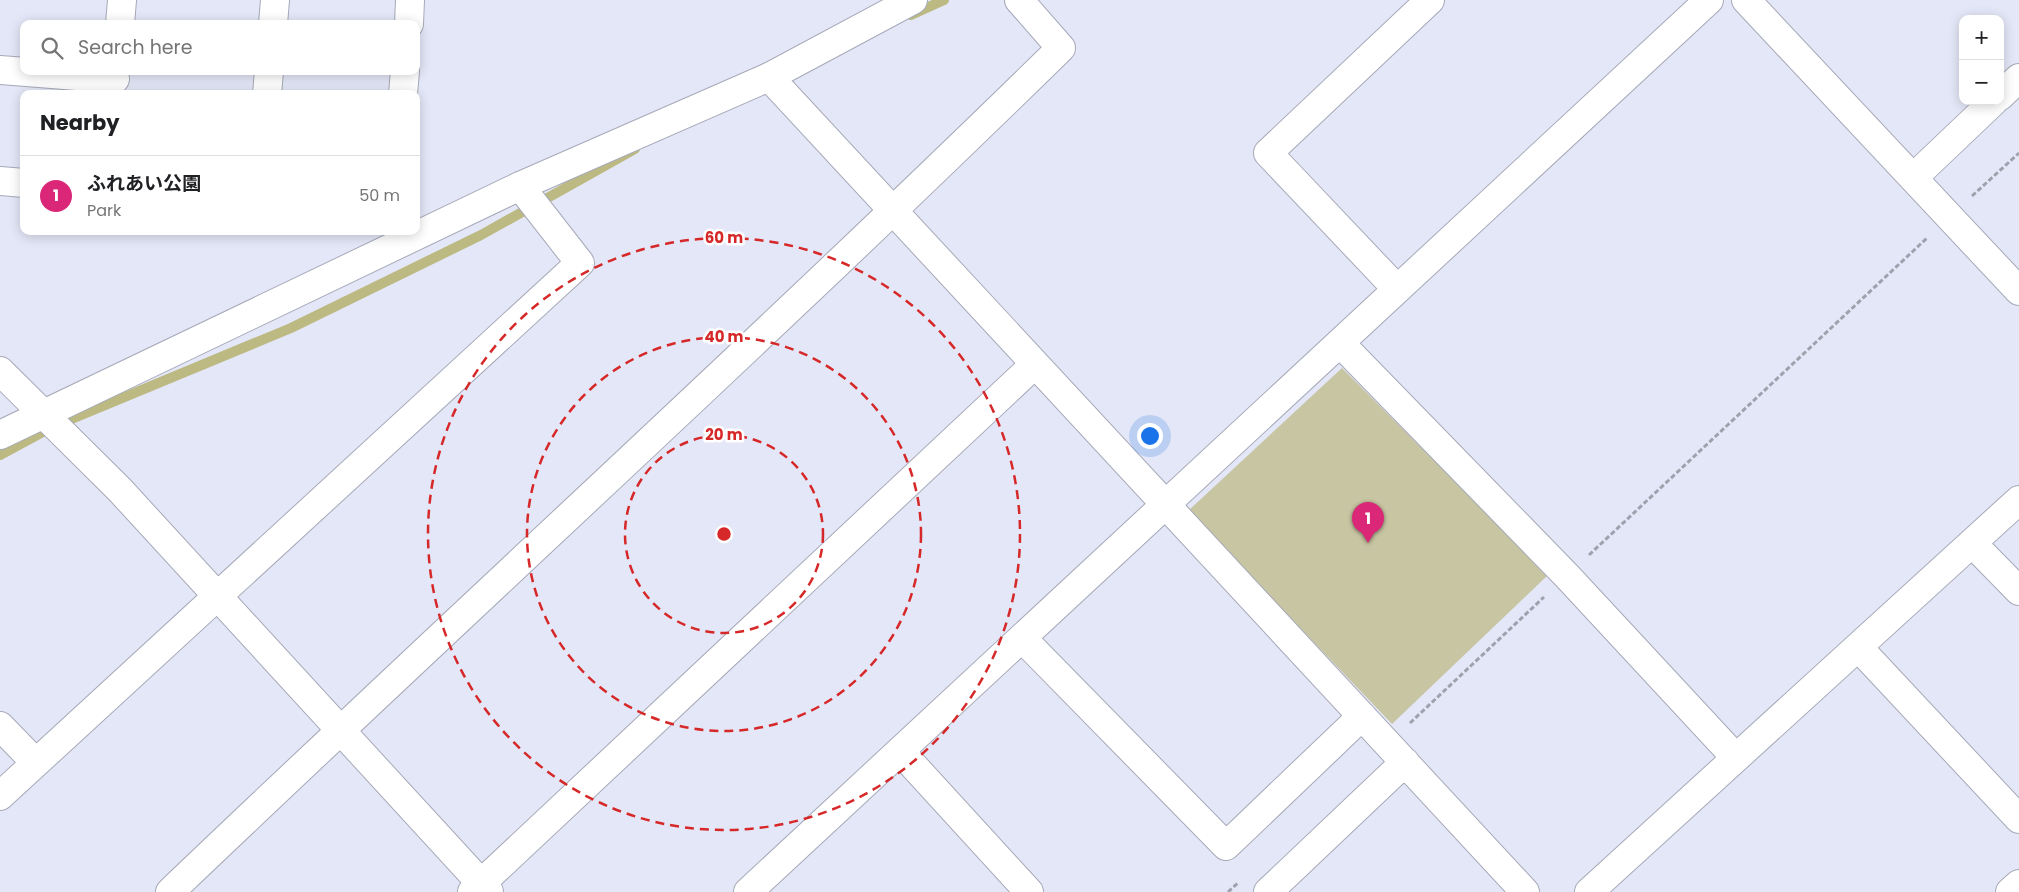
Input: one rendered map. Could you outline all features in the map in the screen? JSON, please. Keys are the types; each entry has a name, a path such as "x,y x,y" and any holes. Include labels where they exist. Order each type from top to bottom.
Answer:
{"street":[{"path":"120,20 122,0"},
{"path":"273,20 275,0"},
{"path":"409,20 410,0"},
{"path":"420,227 520,186 769,77 913,0"},
{"path":"170,892 340,730 894,212 1061,48 1019,0"},
{"path":"1397,289 1268,153 1430,0"},
{"path":"748,892 1709,0"},
{"path":"1746,0 2019,291"},
{"path":"0,70 20,72"},
{"path":"52,75 115,81"},
{"path":"267,90 269,75"},
{"path":"403,90 405,75"},
{"path":"769,77 1525,892"},
{"path":"2004,92 2019,78"},
{"path":"1913,178 1990,105"},
{"path":"0,181 20,183"},
{"path":"0,796 580,262 520,186"},
{"path":"0,435 401,235"},
{"path":"1340,343 1567,576 1736,758"},
{"path":"0,371 120,490 340,730 481,889 1035,364"},
{"path":"1589,892 2019,500"},
{"path":"1972,543 2019,591"},
{"path":"1022,638 1226,846 1362,716"},
{"path":"1858,647 2019,819"},
{"path":"0,726 36,763"},
{"path":"900,751 1029,892"},
{"path":"1268,892 1396,753"},
{"path":"2010,892 2019,884"}],"path":[{"path":"1396,753 1567,576 2019,153"},
{"path":"1228,892 1243,878"}],"shaded area":[{"path":"1342,368 1548,575 1392,724 1188,511"}],"waterway":[{"path":"911,15 944,0"},
{"path":"0,455 50,428 291,328 481,235 635,149"}],"place":[{"name":"ふれあい公園","path":"1368,543"}]}
